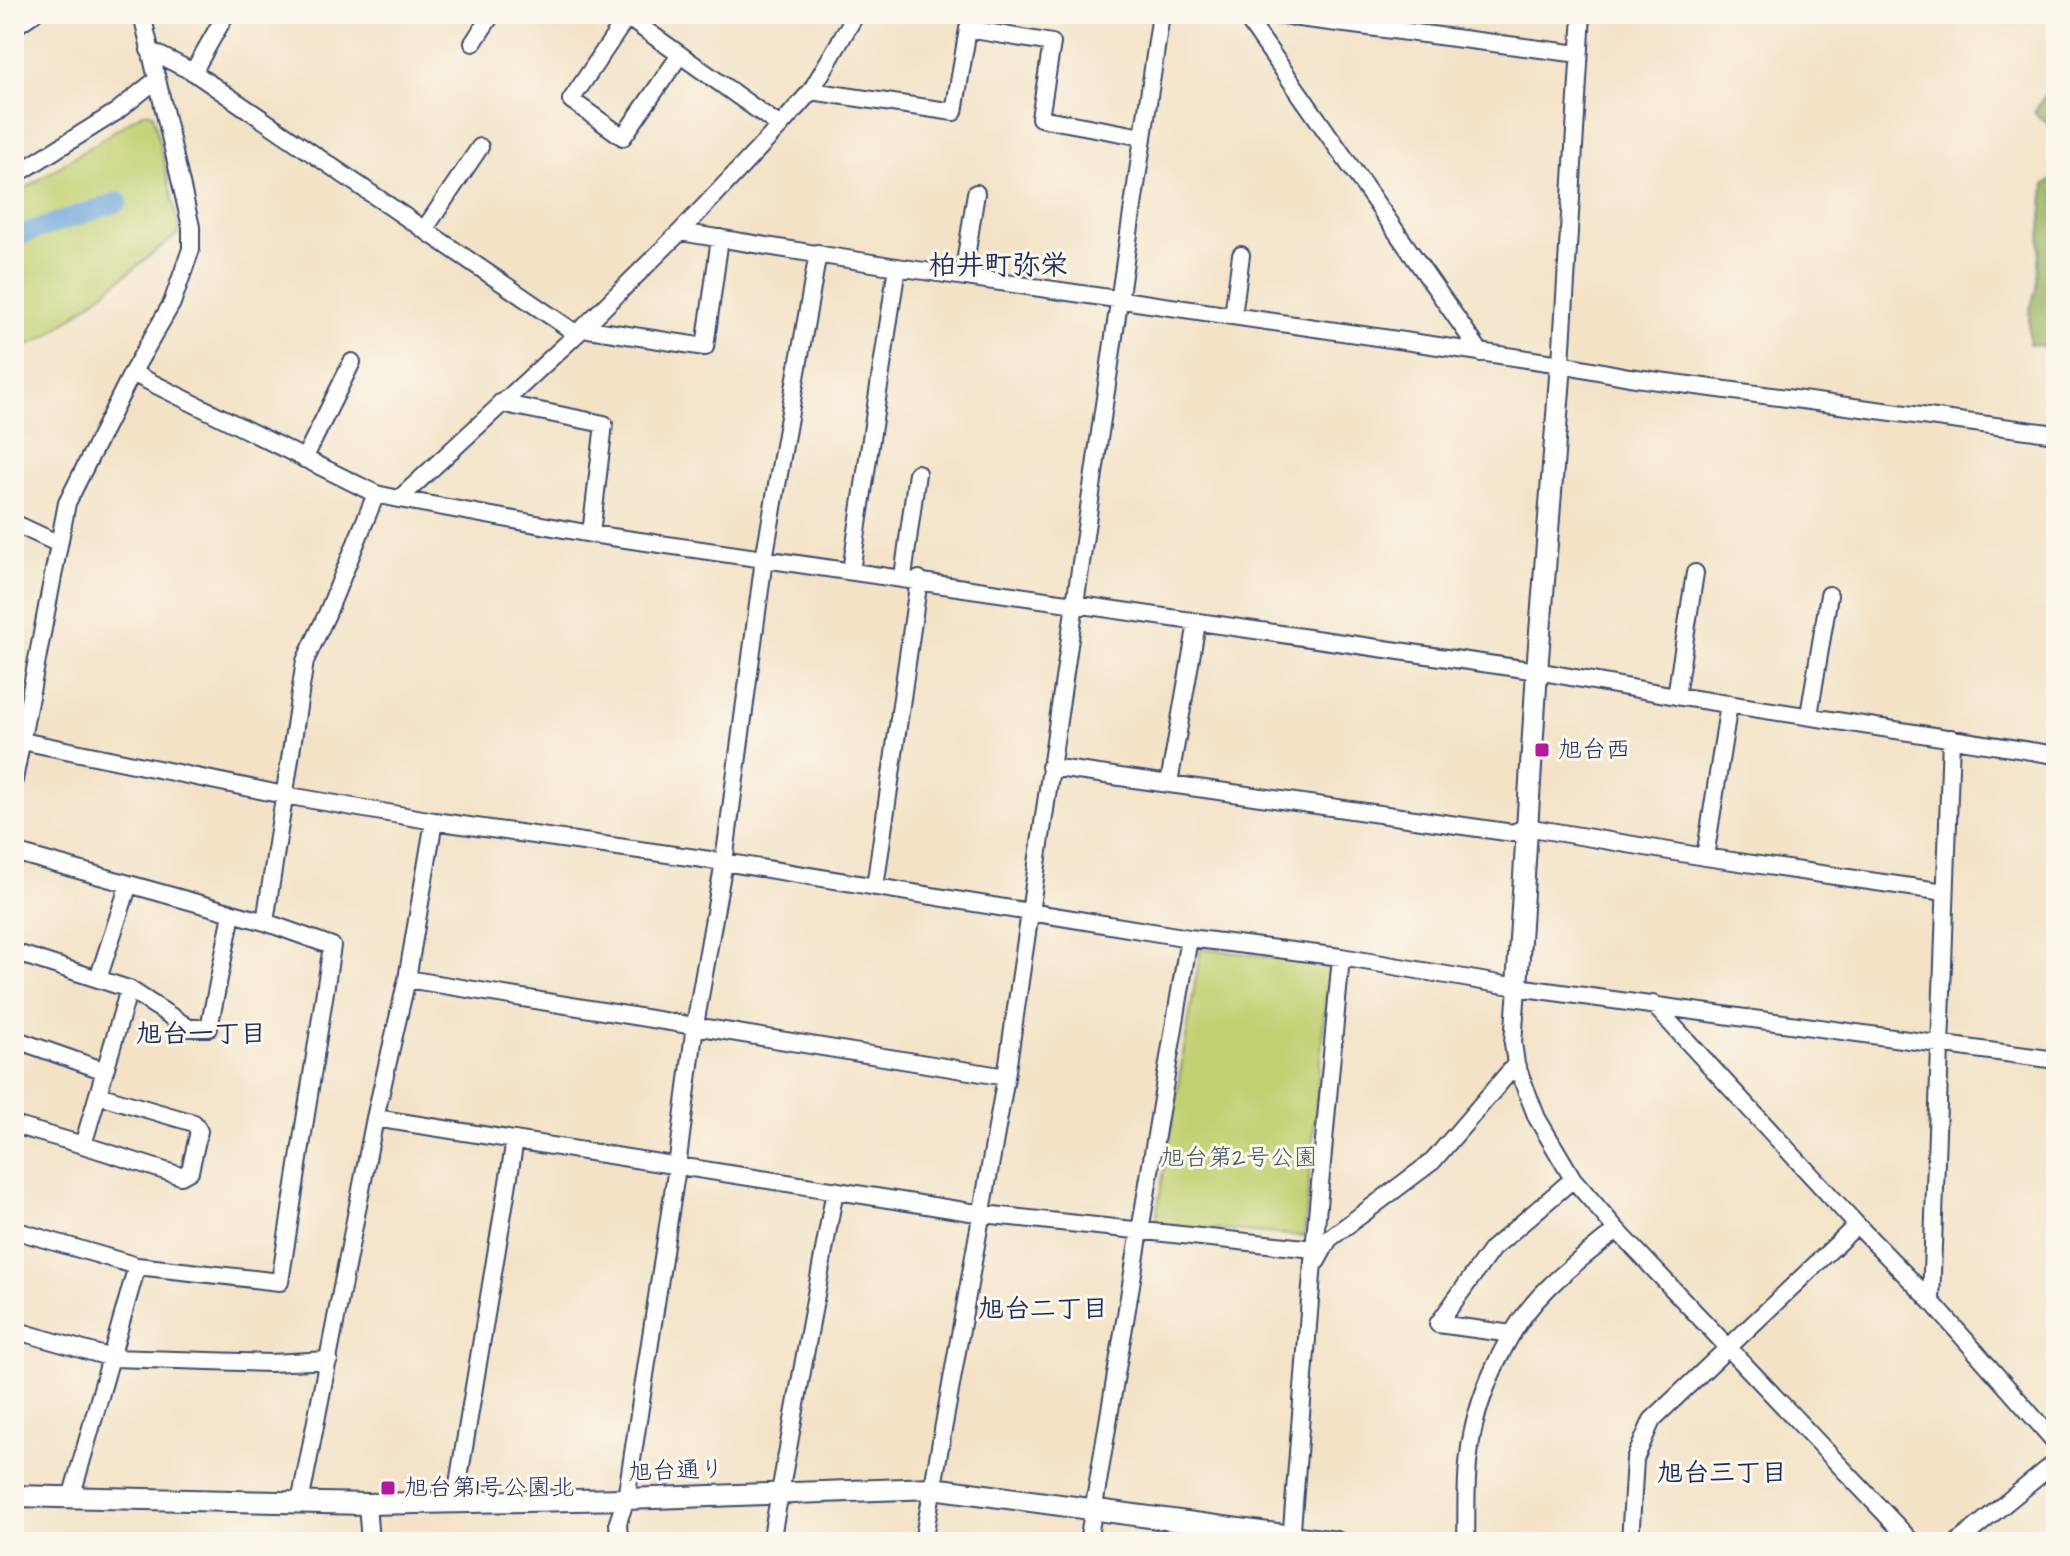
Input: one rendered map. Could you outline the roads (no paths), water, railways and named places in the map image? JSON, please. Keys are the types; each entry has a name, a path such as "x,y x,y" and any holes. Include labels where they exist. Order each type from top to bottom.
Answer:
{"street":[{"path":"14,27 33,14"},
{"path":"14,780 18,742 67,503 132,373 172,303 191,249 191,227 142,14"},
{"path":"193,72 226,14"},
{"path":"473,43 492,14"},
{"path":"399,499 579,331 680,232 780,126 811,91 856,14"},
{"path":"923,1542 1006,1077 1161,14"},
{"path":"1244,14 1481,353"},
{"path":"1268,14 1579,54"},
{"path":"1582,14 1561,364 1526,827 1513,1043 1516,1064 1537,1118 1573,1179 1617,1230 1912,1542"},
{"path":"680,55 623,137 571,100 625,16 680,55 780,126"},
{"path":"811,91 954,112 970,21 1052,43 1040,118 1143,137"},
{"path":"149,50 193,72 424,230 579,331 705,347 720,238"},
{"path":"14,176 116,112 156,80"},
{"path":"424,230 480,147"},
{"path":"963,276 976,193"},
{"path":"680,232 897,267 1561,364 1629,377 2056,434"},
{"path":"619,1542 618,1522 626,1499 677,1167 695,1025 724,862 764,559 818,253"},
{"path":"1233,316 1241,255"},
{"path":"851,571 897,267"},
{"path":"304,459 352,362"},
{"path":"132,373 376,494 399,499 591,534 1537,671 1676,696 2056,755"},
{"path":"500,403 604,424 591,534"},
{"path":"875,887 911,578 917,473"},
{"path":"265,922 305,661 376,494"},
{"path":"14,523 59,544"},
{"path":"1676,696 1695,573"},
{"path":"1809,715 1829,595"},
{"path":"1169,783 1197,623"},
{"path":"1705,857 1729,704"},
{"path":"1931,1301 1951,738"},
{"path":"18,742 284,795 434,821 724,862 1189,938 1341,957 1517,987 2056,1060"},
{"path":"1050,767 1513,833 1526,827 1945,892"},
{"path":"300,1503 375,1118 407,979 434,821"},
{"path":"14,852 265,922 332,946 280,1282 137,1266 14,1230"},
{"path":"98,979 129,884"},
{"path":"14,952 129,989 189,1028 209,1028 232,914"},
{"path":"1088,1542 1189,938"},
{"path":"1291,1539 1341,957"},
{"path":"407,979 1006,1077"},
{"path":"83,1145 129,989"},
{"path":"1653,1004 1931,1301 2056,1443"},
{"path":"14,1039 105,1071"},
{"path":"1314,1258 1329,1239 1433,1161 1516,1064"},
{"path":"14,1125 181,1176 190,1171 199,1131 194,1123 98,1095"},
{"path":"375,1118 983,1214 1314,1258"},
{"path":"455,1502 515,1140"},
{"path":"1512,1334 1438,1324 1492,1249 1573,1179"},
{"path":"771,1542 835,1190"},
{"path":"1630,1542 1635,1459 1652,1420 1857,1225"},
{"path":"1466,1542 1469,1455 1481,1398 1519,1321 1545,1290 1617,1230"},
{"path":"71,1498 137,1266"},
{"path":"14,1330 112,1358 270,1363 329,1360"},
{"path":"1958,1542 2056,1462"},
{"name":"旭台通り","path":"14,1496 367,1504 933,1488 1092,1508 1291,1539 1336,1542"},
{"path":"367,1504 370,1542"}],"waterway":[{"path":"14,237 118,202"}],"place":[{"name":"旭台西","path":"1542,750"},
{"name":"旭台第1号公園北","path":"388,1488"}],"district":[{"name":"柏井町弥栄","path":"998,265"},
{"name":"旭台一丁目","path":"201,1034"},
{"name":"旭台二丁目","path":"1043,1309"},
{"name":"旭台三丁目","path":"1722,1473"}],"park label":[{"name":"旭台第2号公園","path":"1239,1158"}]}
